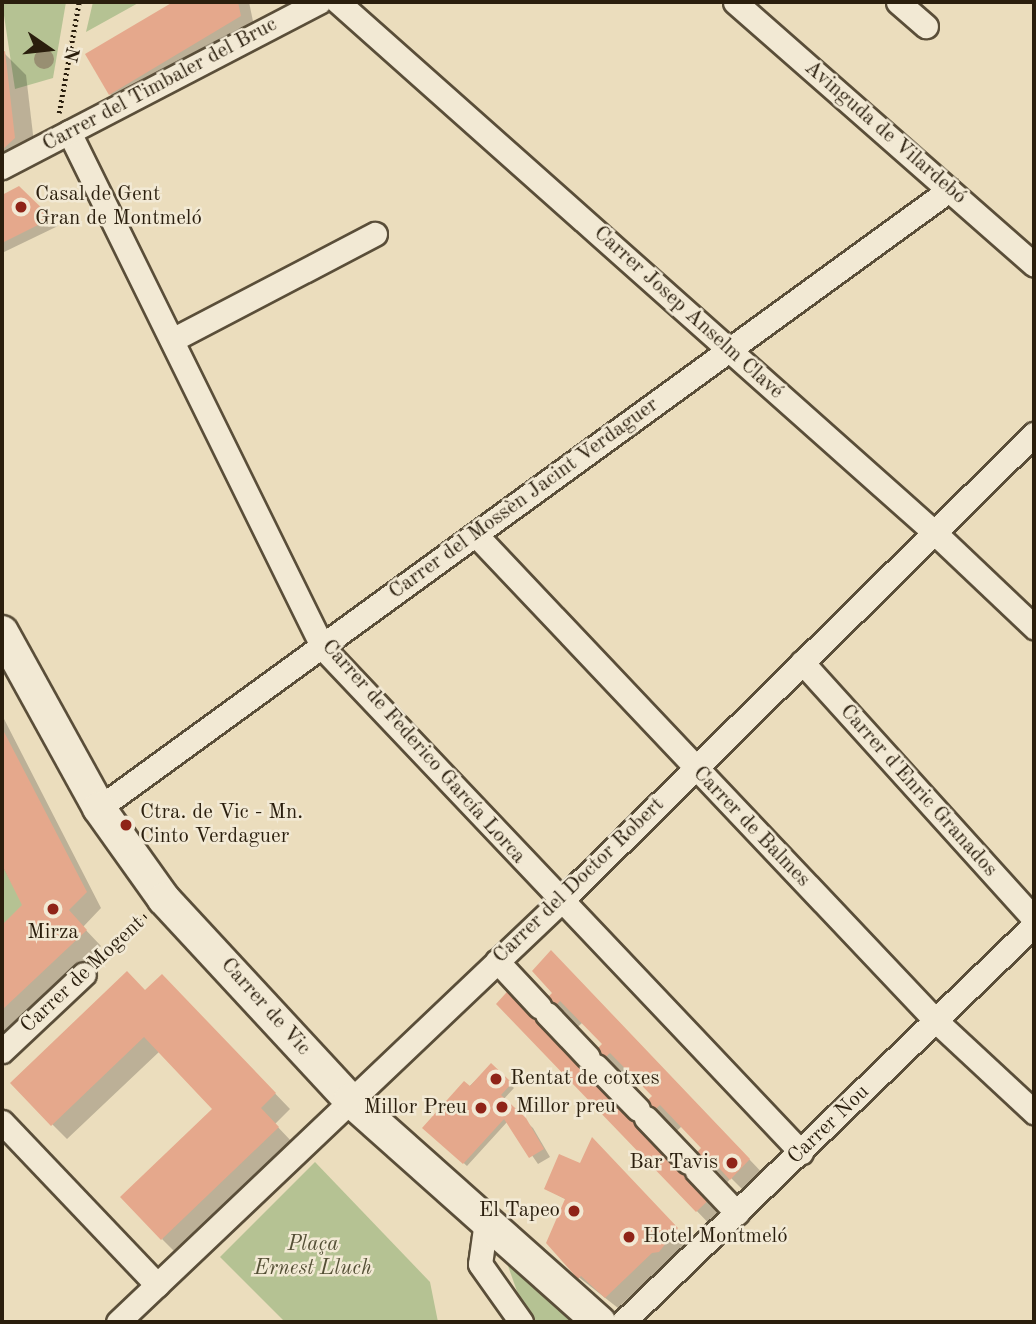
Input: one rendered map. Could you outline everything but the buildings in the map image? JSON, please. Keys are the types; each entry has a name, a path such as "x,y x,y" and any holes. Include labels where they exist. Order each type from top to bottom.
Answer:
{"street":[{"name":"Carrer del Timbaler del Bruc","path":"2,167 319,2"},
{"name":"Carrer Josep Anselm Clavé","path":"338,2 935,533 1034,627"},
{"name":"Avinguda de Vilardebó","path":"735,2 1034,265"},
{"path":"898,2 926,26"},
{"name":"Carrer de Federico García Lorca","path":"69,132 323,648 801,1152"},
{"name":"Carrer del Mossèn Jacint Verdaguer","path":"99,808 323,648 949,190"},
{"path":"172,340 375,234"},
{"name":"Carrer del Doctor Robert","path":"118,1322 561,901 1034,434"},
{"name":"Carrer de Balmes","path":"476,535 936,1021 1034,1112"},
{"name":"Carrer de Vic","path":"2,632 99,808 164,899 350,1100 599,1322"},
{"name":"Carrer d'Enric Granados","path":"802,662 1034,919"},
{"name":"Carrer Nou","path":"623,1322 1034,925"},
{"path":"497,961 737,1213"},
{"name":"Carrer de Mogent","path":"2,1051 84,974"},
{"path":"2,1122 156,1285"},
{"path":"486,1221 480,1264 521,1322"}],"path":[{"path":"69,132 57,108 79,2"},
{"name":"Carrer de Mogent","path":"84,974 164,899"}],"green space":[{"path":"2,2 66,2 53,78 15,89"},
{"path":"93,2 140,2 86,32"},
{"path":"2,862 25,908 2,931"},
{"name":"Plaça Ernest Lluch","path":"315,1162 430,1282 438,1322 285,1322 220,1257"},
{"path":"507,1263 573,1322 535,1322 519,1297"}],"place":[{"name":"Casal de Gent Gran de Montmeló","path":"21,207"},
{"name":"Ctra. de Vic - Mn. Cinto Verdaguer","path":"126,825"},
{"name":"Mirza","path":"53,909"},
{"name":"Rentat de cotxes","path":"496,1079"},
{"name":"Millor preu","path":"502,1107"},
{"name":"Millor Preu","path":"481,1108"},
{"name":"Bar Tavis","path":"732,1163"},
{"name":"El Tapeo","path":"574,1211"},
{"name":"Hotel Montmeló","path":"629,1237"}]}
